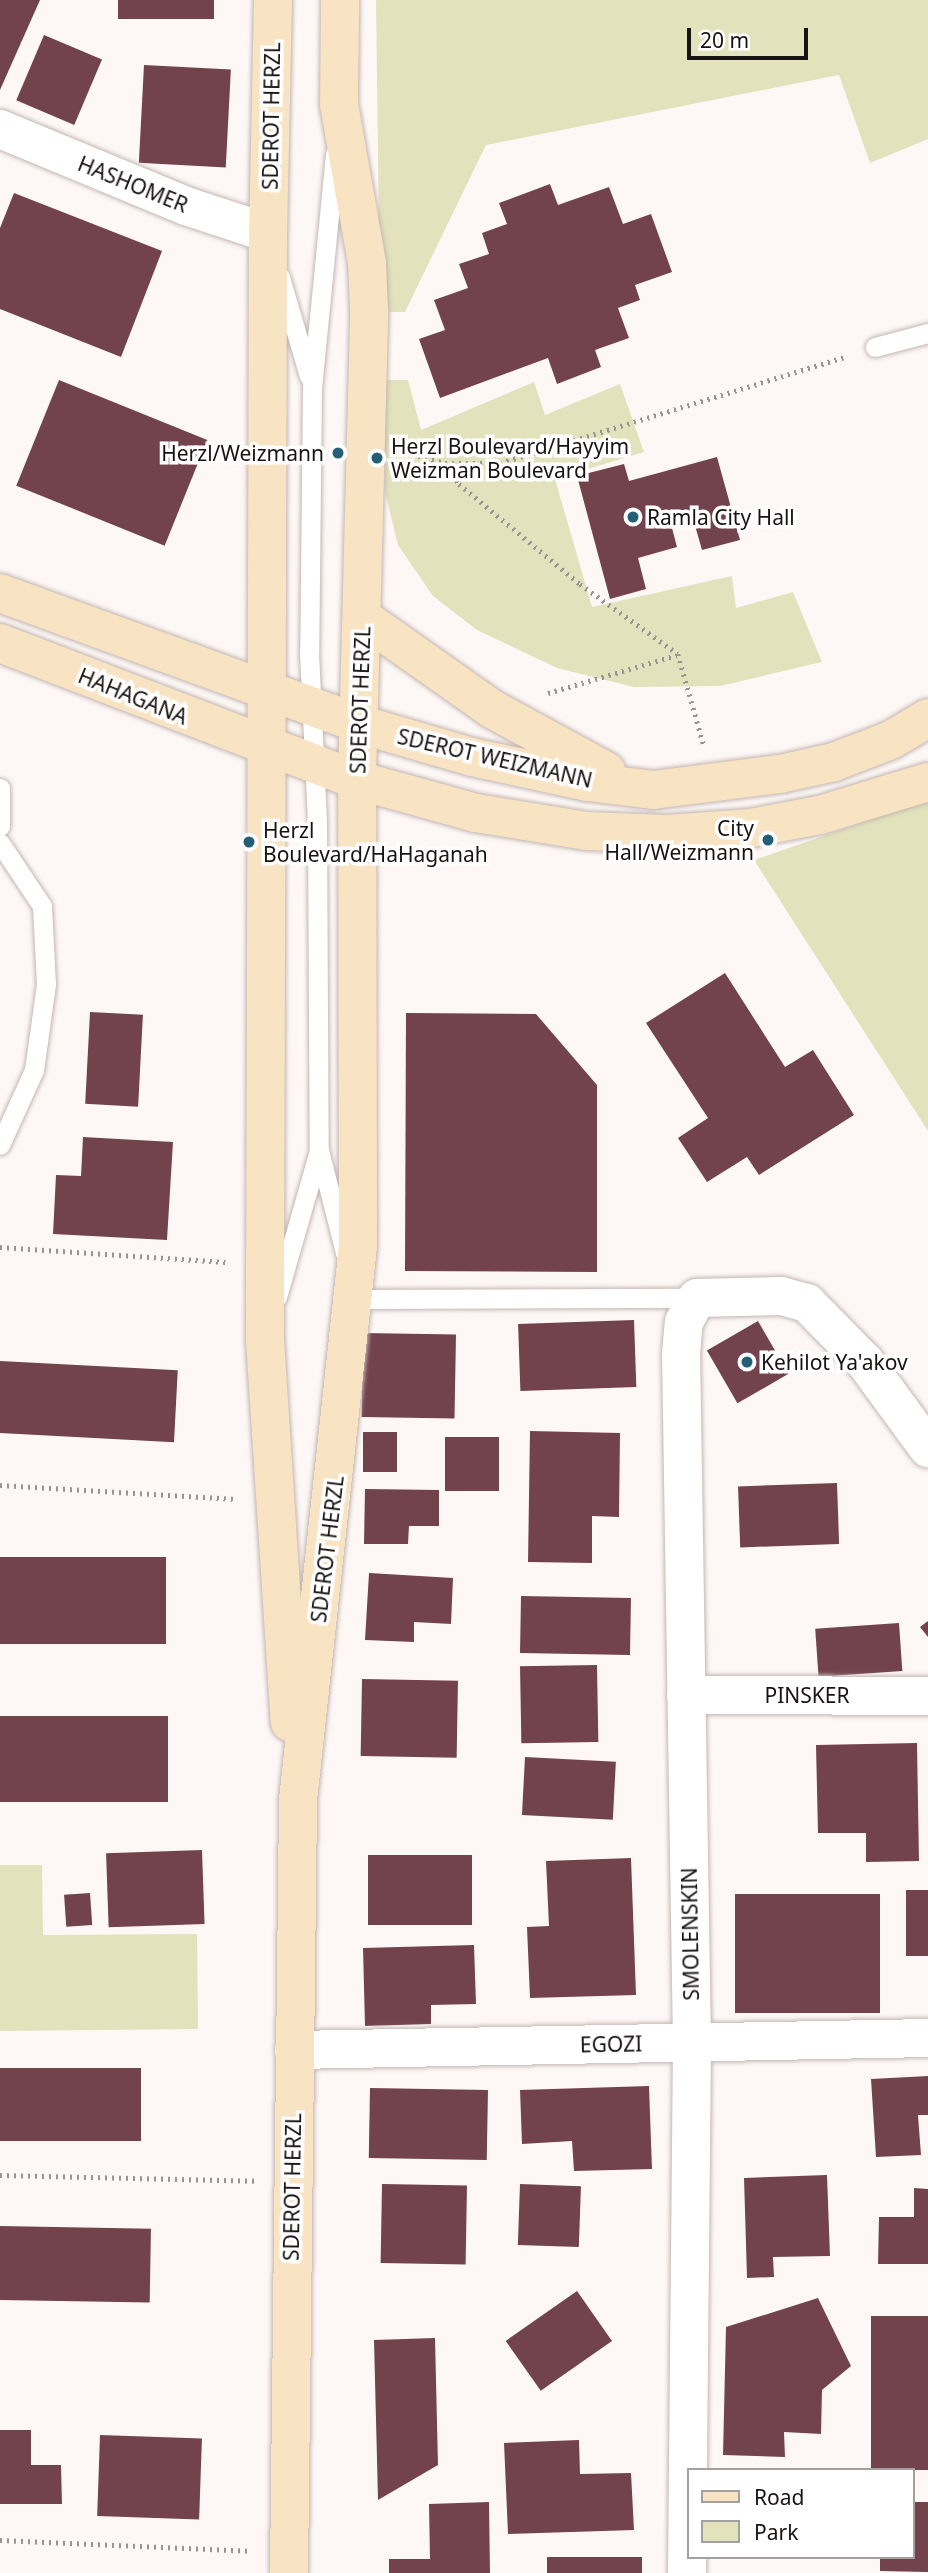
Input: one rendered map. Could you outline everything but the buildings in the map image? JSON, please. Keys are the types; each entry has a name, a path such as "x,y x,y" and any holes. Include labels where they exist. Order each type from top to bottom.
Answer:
{"main road":[{"name":"SDEROT HERZL","path":"273,0 268,233 265,1340 273,1501 298,1800 289,2563"},
{"name":"SDEROT HERZL","path":"298,1800 360,1299 357,780 367,441 367,263 340,104 340,0"},
{"path":"0,593 266,690"},
{"path":"363,618 492,709 548,743 653,790"},
{"name":"HAHAGANA","path":"0,643 266,749"},
{"name":"SDEROT WEIZMANN","path":"266,690 359,724 532,771 653,790 780,774 834,762 891,740 928,718"},
{"path":"266,749 357,780 476,813 587,831 667,834 751,828 820,815 928,782"}],"street":[{"name":"HASHOMER","path":"0,130 186,206 268,233"},
{"path":"697,1298 781,1296 807,1303 864,1362 928,1448"},
{"name":"SMOLENSKIN","path":"688,2468 692,2043 681,1354 684,1322 697,1298"},
{"name":"PINSKER","path":"686,1695 928,1696"},
{"name":"EGOZI","path":"294,2050 928,2038"}],"lane":[{"name":"SDEROT HERZL","path":"340,104 312,387 312,707 319,1150 360,1299"},
{"name":"SDEROT HERZL","path":"268,233 312,387"},
{"path":"875,347 928,333"},
{"path":"0,788 0,826"},
{"path":"0,843 42,906 46,984 34,1070 0,1145"},
{"name":"SDEROT HERZL","path":"265,1340 319,1150"},
{"path":"360,1299 697,1298"}],"path":[{"path":"367,441 445,463 500,463 875,347"},
{"path":"445,463 459,484 580,584 678,654 708,757"},
{"path":"492,709 678,654"},
{"path":"0,1247 265,1264"},
{"path":"0,1485 273,1501"},
{"path":"0,2175 255,2181"},
{"path":"0,2540 289,2563"}],"green space":[{"path":"376,0 928,0 928,139 870,163 839,75 486,145 405,312 380,312"},
{"path":"382,380 408,380 421,430 534,382 545,415 620,384 644,452 555,479 592,607 732,576 736,608 793,592 822,662 720,686 634,687 557,668 477,630 433,596 398,545 385,492"},
{"path":"928,800 928,1131 754,860"},
{"path":"0,1865 42,1865 43,1935 197,1934 198,2029 0,2031"}],"place":[{"name":"Herzl/Weizmann","path":"338,453"},
{"name":"Herzl Boulevard/Hayyim Weizman Boulevard","path":"377,458"},
{"name":"Ramla City Hall","path":"633,517"},
{"name":"City Hall/Weizmann","path":"768,840"},
{"name":"Herzl Boulevard/HaHaganah","path":"249,842"},
{"name":"Kehilot Ya'akov","path":"747,1362"}]}
